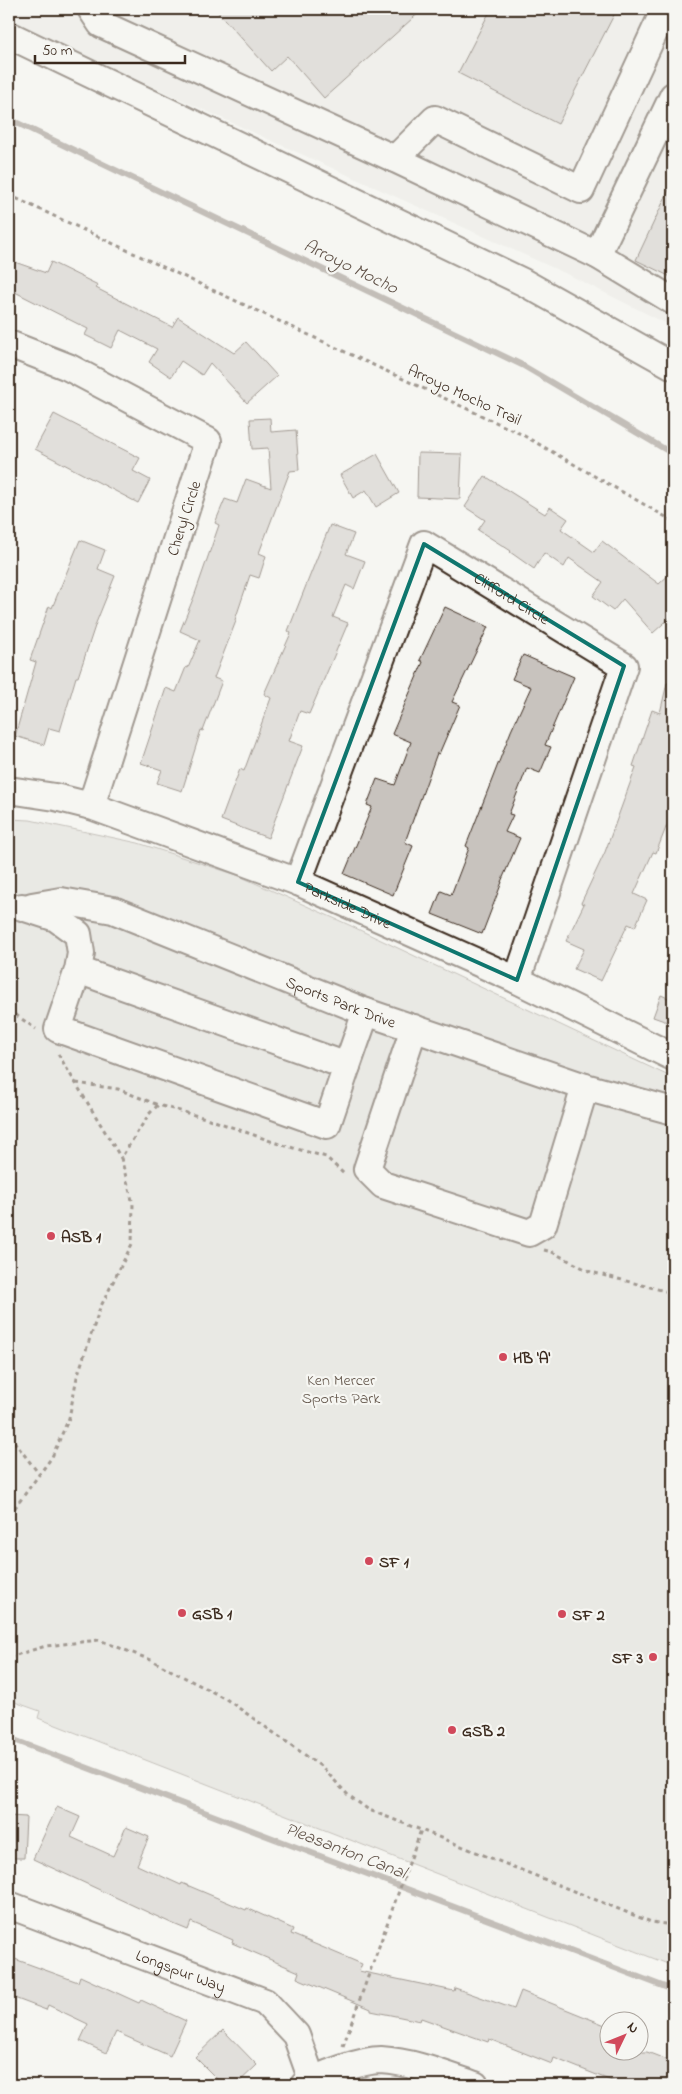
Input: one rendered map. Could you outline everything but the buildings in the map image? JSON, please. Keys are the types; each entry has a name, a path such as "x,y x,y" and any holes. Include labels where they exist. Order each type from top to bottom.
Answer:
{"street":[{"path":"91,9 101,24 395,159 597,256 673,301"},
{"path":"395,159 435,119 581,190 665,9"},
{"path":"9,35 523,282 673,366"},
{"path":"597,256 673,96"},
{"name":"Cheryl Circle","path":"9,344 68,367 208,441 91,806"},
{"name":"Clifford Circle","path":"298,882 424,544 624,666 517,980"},
{"name":"Parkside Drive","path":"9,790 55,797 91,806 298,882 517,980 673,1057"},
{"name":"Sports Park Drive","path":"15,907 60,901 113,910 366,1012 585,1087 673,1111"},
{"path":"15,907 56,918 78,934 81,953 78,970 58,1029 327,1125 366,1012"},
{"path":"78,970 348,1066"},
{"path":"414,1028 367,1169 383,1185 529,1233 543,1225 585,1087"},
{"name":"Longspur Way","path":"9,1905 265,2002 296,2035 308,2083"},
{"path":"308,2083 340,2069 380,2060 430,2069 475,2085"}],"path":[{"name":"Arroyo Mocho Trail","path":"9,195 521,434 673,521"},
{"path":"9,1010 41,1032"},
{"path":"9,1514 52,1457 69,1418 77,1377 100,1308 132,1244 133,1204 121,1158 57,1052"},
{"path":"75,1083 118,1088 158,1105 209,1119 279,1144 326,1156 350,1180"},
{"path":"121,1158 149,1114 158,1105"},
{"path":"539,1249 552,1252 591,1272 673,1293"},
{"path":"9,1435 39,1474"},
{"path":"9,1657 46,1646 99,1640 151,1660 226,1699 322,1767 348,1795 369,1810 651,1922 673,1925"},
{"path":"340,2069 344,2042 421,1830"}],"highlighted area":[{"path":"424,544 624,666 517,980 298,882"}],"shaded area":[{"path":"9,9 673,9 673,327 569,275 9,22"}],"green space":[{"name":"Ken Mercer Sports Park","path":"9,819 30,820 138,843 237,875 347,924 673,1078 673,1966 38,1718 40,1711 9,1700"}],"waterway":[{"name":"Arroyo Mocho","path":"9,119 522,365 673,454"},
{"name":"Pleasanton Canal","path":"9,1738 673,1990"}],"place":[{"name":"ASB 1","path":"51,1236"},
{"name":"HB 'A'","path":"503,1357"},
{"name":"SF 1","path":"369,1561"},
{"name":"GSB 1","path":"182,1613"},
{"name":"SF 2","path":"562,1614"},
{"name":"SF 3","path":"653,1657"},
{"name":"GSB 2","path":"452,1730"}]}
